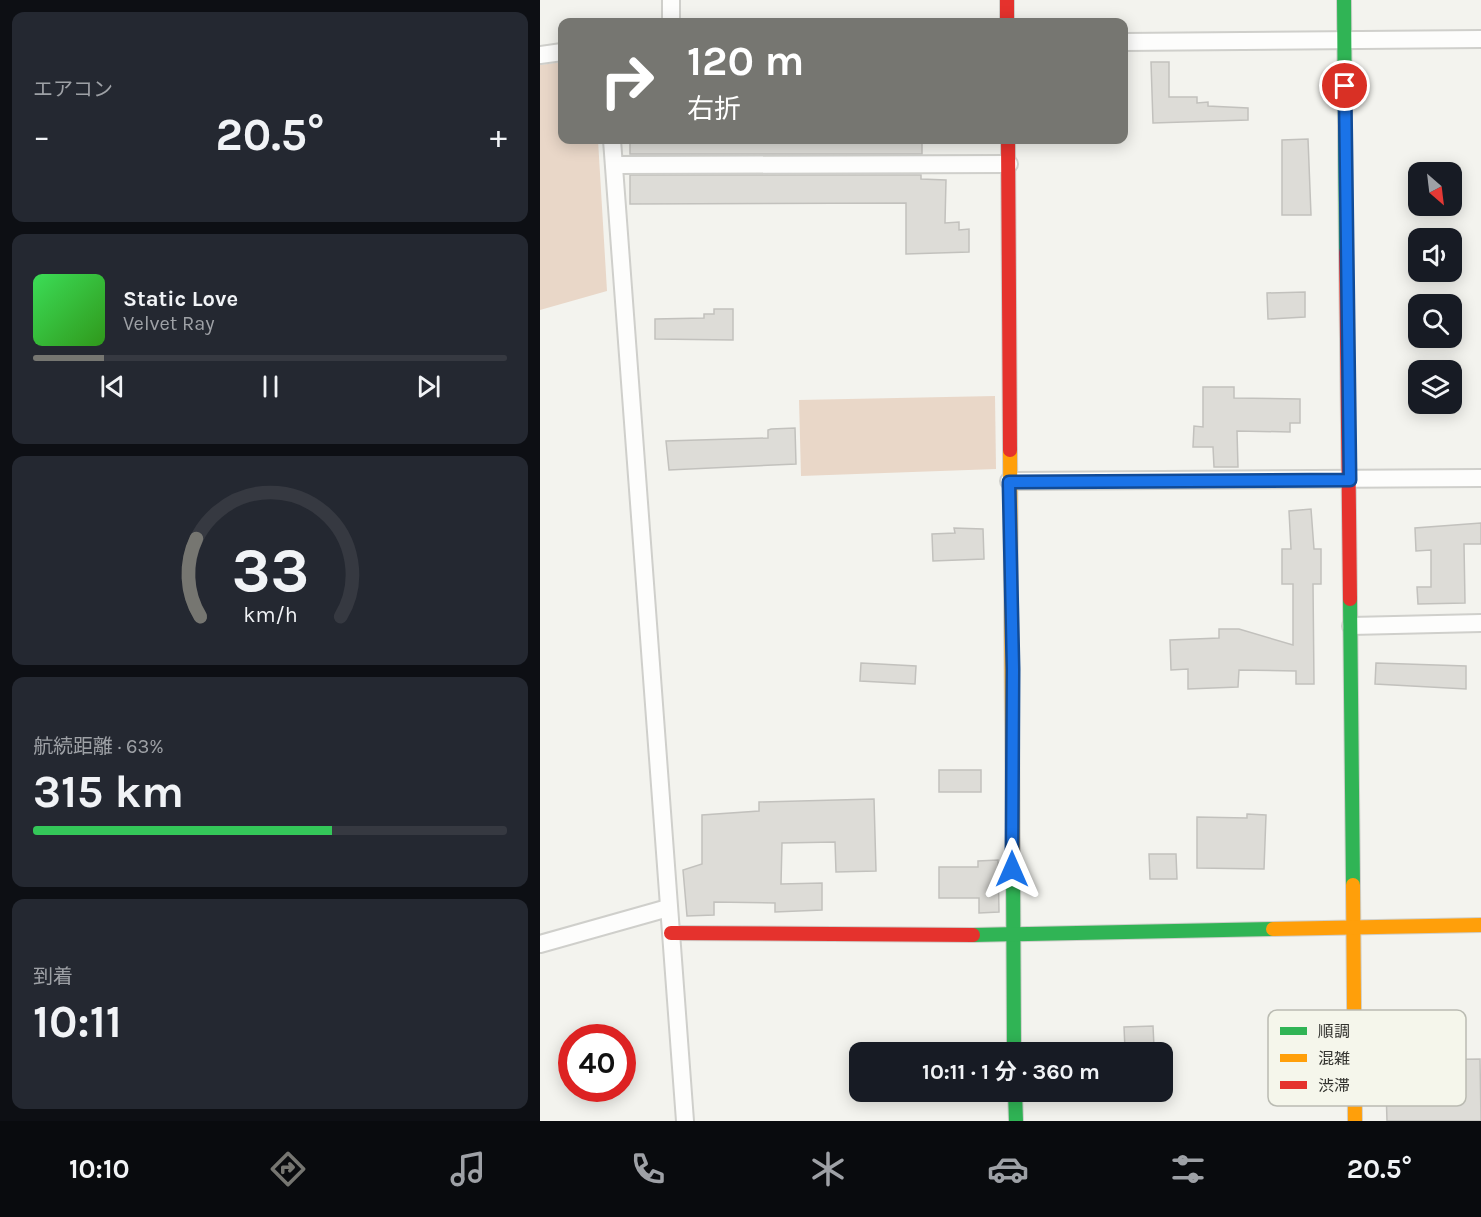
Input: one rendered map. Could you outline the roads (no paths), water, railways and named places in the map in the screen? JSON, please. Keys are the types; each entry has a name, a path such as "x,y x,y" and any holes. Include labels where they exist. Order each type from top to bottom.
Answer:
{"street":[{"path":"671,0 671,18"},
{"path":"1007,0 1007,18"},
{"path":"1344,0 1354,1010"},
{"path":"1128,42 1481,39"},
{"path":"540,55 558,53"},
{"path":"612,144 685,1121"},
{"path":"1008,144 1014,1042"},
{"path":"614,165 1009,164"},
{"path":"1009,482 1481,478"},
{"path":"1351,626 1481,623"},
{"path":"540,944 669,908"},
{"path":"671,933 1012,935 1481,925"},
{"path":"1015,1102 1016,1121"},
{"path":"1355,1106 1355,1121"}]}
